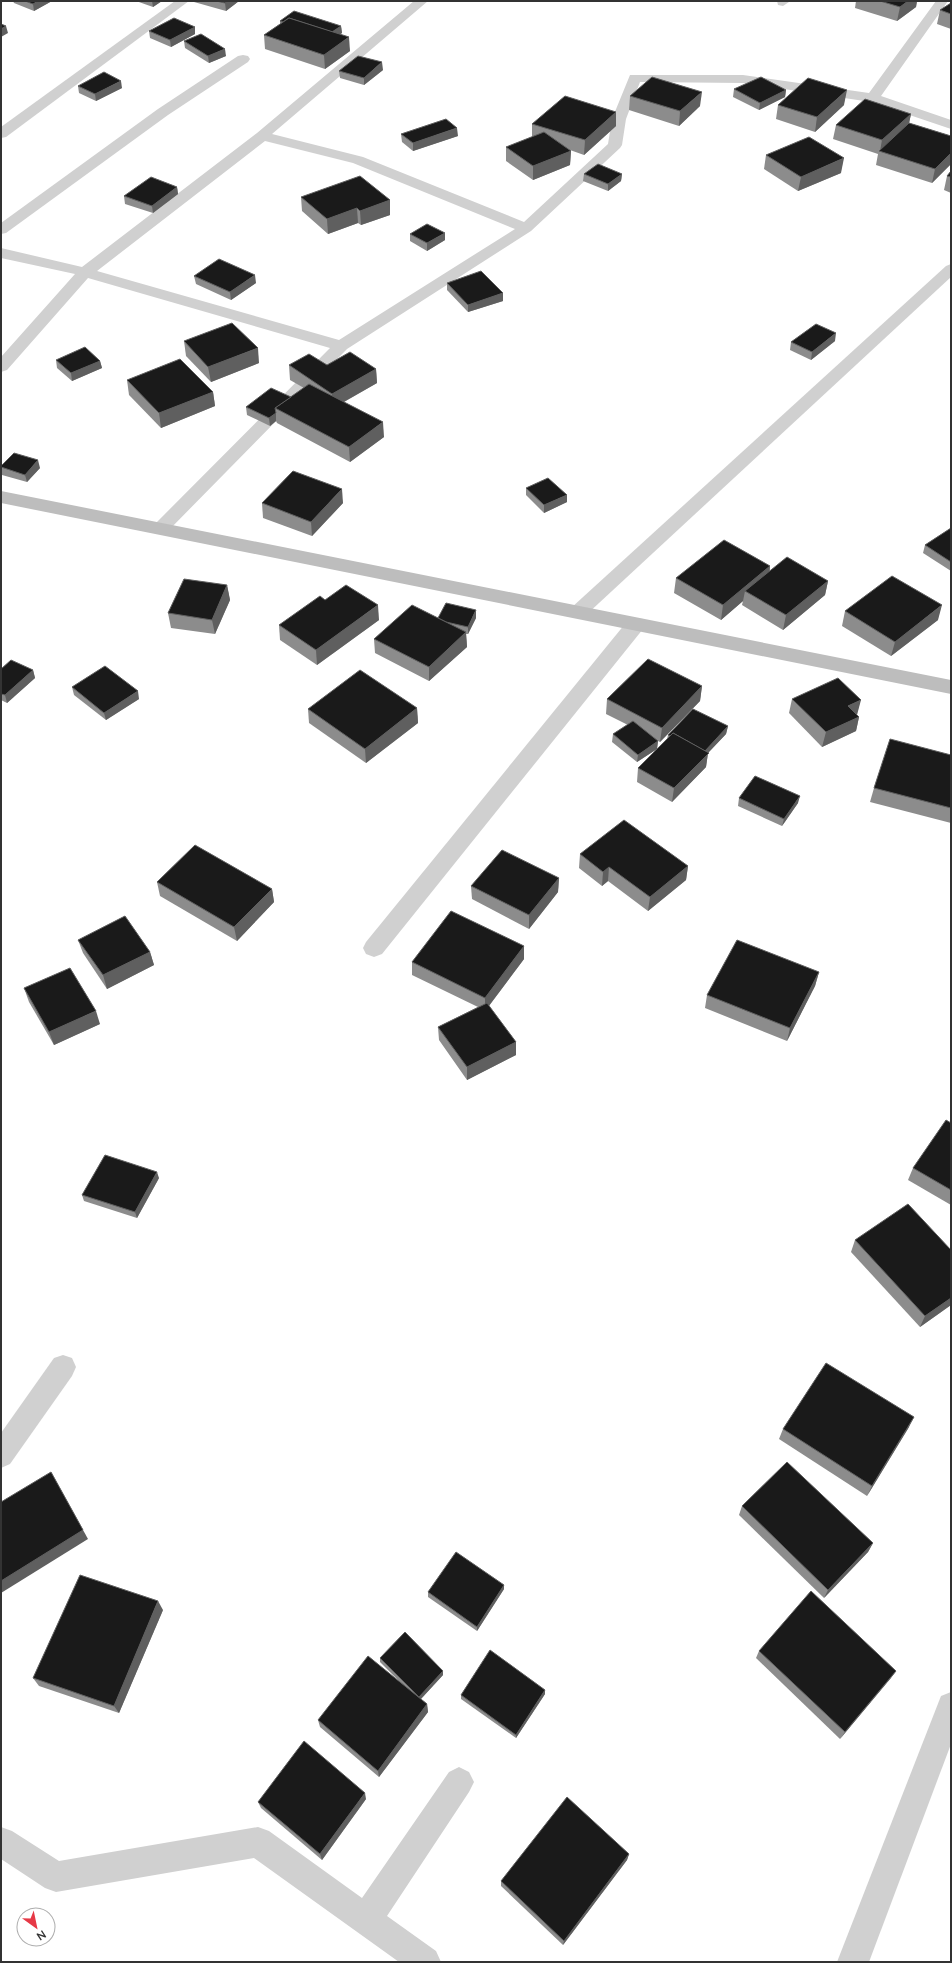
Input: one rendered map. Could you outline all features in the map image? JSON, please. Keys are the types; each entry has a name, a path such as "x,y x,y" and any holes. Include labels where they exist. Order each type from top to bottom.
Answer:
{"main road":[{"path":"1,497 951,686"}],"street":[{"path":"1,134 183,1"},
{"path":"1,367 85,272 262,136 422,1"},
{"path":"873,98 942,1"},
{"path":"1,230 163,112 242,59"},
{"path":"161,528 342,346 526,228 615,145 619,119 635,78 743,78 873,98 951,125"},
{"path":"262,136 358,160 526,228"},
{"path":"1,253 85,272 342,346"},
{"path":"578,612 951,269"},
{"path":"374,948 636,624"},
{"path":"1,1455 63,1367"},
{"path":"853,1962 951,1706"},
{"path":"366,1920 459,1782"},
{"path":"1,1842 56,1877 258,1842 425,1962"}],"building":[{"path":"25,1 38,1 33,4"},
{"path":"216,1 228,1 225,3"},
{"path":"880,1 908,1 900,7"},
{"path":"951,3 951,14 940,10"},
{"path":"294,11 341,26 332,32 289,18 283,22 280,21"},
{"path":"174,18 195,27 170,40 149,31"},
{"path":"289,18 349,37 324,55 264,35"},
{"path":"1,24 6,26 1,29"},
{"path":"201,34 225,49 208,56 184,41"},
{"path":"358,56 382,62 364,78 339,71"},
{"path":"104,72 121,81 95,94 78,86"},
{"path":"652,77 702,92 680,111 630,96"},
{"path":"761,77 786,90 760,103 734,89"},
{"path":"808,78 847,90 817,117 778,105"},
{"path":"565,96 616,112 585,140 532,124"},
{"path":"865,99 911,114 882,140 836,125"},
{"path":"446,119 457,128 413,143 401,134"},
{"path":"909,123 951,136 951,153 935,169 879,151"},
{"path":"544,132 571,151 533,166 506,147"},
{"path":"809,137 844,158 801,177 766,155"},
{"path":"598,164 622,174 608,184 584,174"},
{"path":"951,171 951,177 947,176"},
{"path":"360,176 390,200 360,211 357,208 327,219 301,197"},
{"path":"151,177 177,187 152,206 124,196"},
{"path":"427,224 445,233 427,243 410,234"},
{"path":"219,259 255,275 230,292 194,276"},
{"path":"481,271 503,293 468,305 447,283"},
{"path":"232,323 258,348 208,367 184,341"},
{"path":"816,324 836,333 812,352 791,342"},
{"path":"85,347 100,361 71,373 56,360"},
{"path":"350,352 376,369 332,394 289,365 309,354 327,365"},
{"path":"180,359 213,392 159,413 127,380"},
{"path":"309,384 383,422 349,447 275,408"},
{"path":"271,388 291,397 275,408 276,413 269,418 246,407"},
{"path":"14,453 38,460 25,475 1,467"},
{"path":"293,471 342,489 311,522 262,503"},
{"path":"548,478 567,495 544,505 526,488"},
{"path":"951,528 951,562 925,545"},
{"path":"724,540 770,566 723,605 676,578"},
{"path":"787,557 828,581 786,615 745,591"},
{"path":"892,576 942,605 895,642 845,611"},
{"path":"184,579 227,585 212,620 168,613"},
{"path":"346,585 378,605 316,650 279,625 320,596 325,600"},
{"path":"446,603 476,610 468,627 446,622 438,618"},
{"path":"412,605 466,632 429,667 374,639"},
{"path":"648,659 702,686 662,728 607,699"},
{"path":"11,660 33,670 5,695 1,694 1,669"},
{"path":"105,666 138,691 104,713 72,687"},
{"path":"360,670 417,708 365,749 308,709"},
{"path":"838,678 861,700 848,706 859,717 826,732 792,699"},
{"path":"693,709 728,726 705,751 673,733 670,736 668,735"},
{"path":"633,721 658,741 638,755 613,734"},
{"path":"673,733 709,753 674,788 638,768"},
{"path":"890,739 951,755 951,808 874,788"},
{"path":"755,776 800,796 784,819 739,798"},
{"path":"624,820 688,866 650,897 609,867 603,872 580,854"},
{"path":"195,845 272,889 234,927 157,882"},
{"path":"502,850 559,878 529,915 471,886"},
{"path":"451,911 524,946 485,998 412,962"},
{"path":"125,916 150,952 103,975 78,940"},
{"path":"737,940 819,972 790,1028 707,995"},
{"path":"70,968 96,1011 49,1032 24,988"},
{"path":"487,1003 516,1042 467,1067 438,1027"},
{"path":"946,1120 951,1123 951,1190 913,1168"},
{"path":"105,1155 157,1172 135,1212 82,1195"},
{"path":"908,1204 951,1250 951,1298 925,1316 855,1240"},
{"path":"826,1363 914,1417 872,1486 783,1429"},
{"path":"787,1462 873,1543 828,1590 742,1506"},
{"path":"51,1472 83,1530 1,1581 1,1502"},
{"path":"456,1552 504,1585 477,1627 428,1592"},
{"path":"80,1575 158,1601 114,1706 33,1678"},
{"path":"811,1591 896,1671 845,1732 759,1651"},
{"path":"405,1632 443,1671 419,1697 380,1658"},
{"path":"490,1650 545,1690 516,1735 461,1695"},
{"path":"368,1656 427,1704 378,1771 318,1720"},
{"path":"304,1741 365,1793 320,1854 258,1802"},
{"path":"567,1797 629,1854 564,1941 501,1881"}]}
